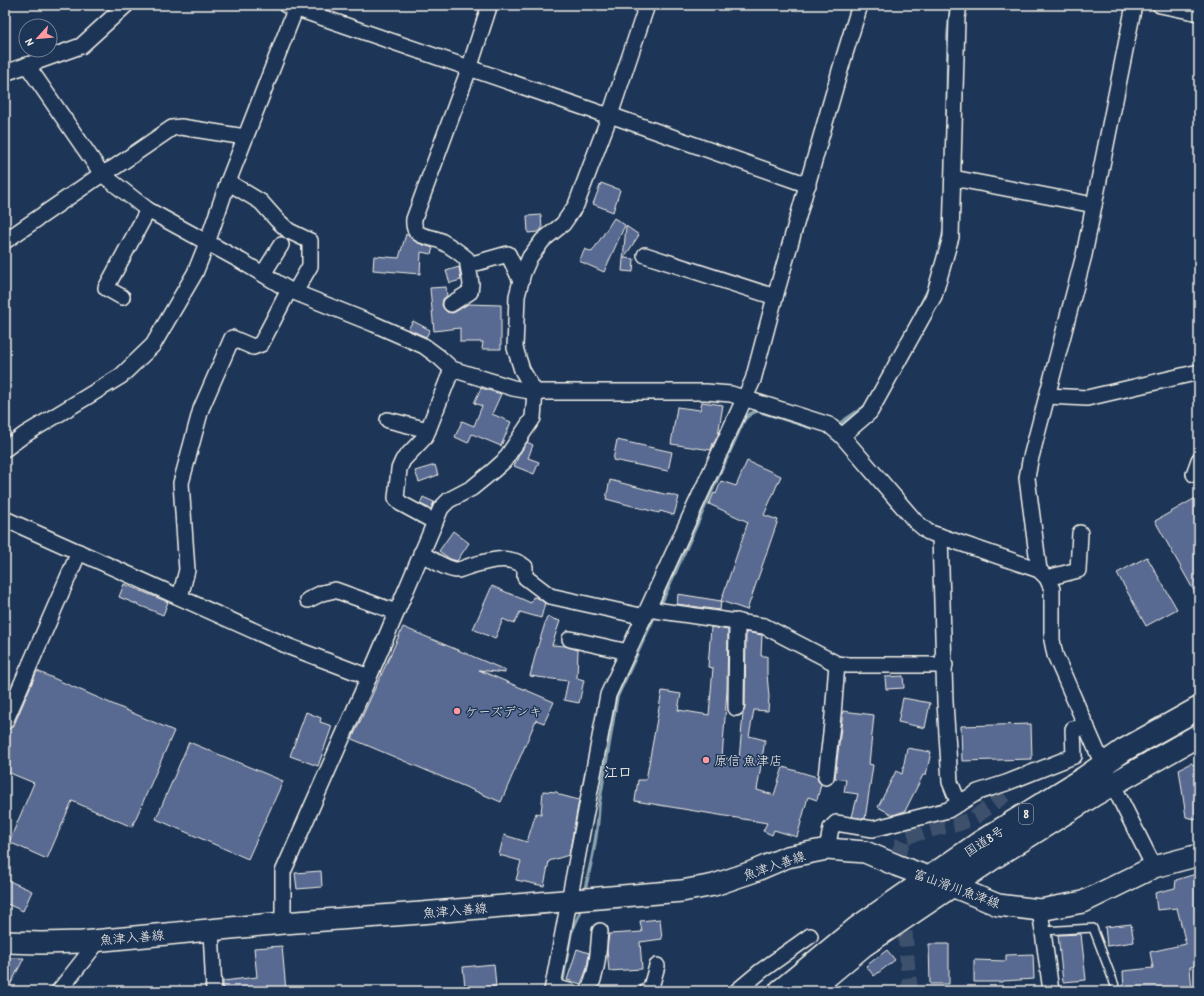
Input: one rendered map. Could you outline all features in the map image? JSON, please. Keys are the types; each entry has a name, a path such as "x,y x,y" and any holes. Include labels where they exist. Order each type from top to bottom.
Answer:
{"highway":[{"name":"国道8号","path":"780,991 858,927 979,843 1084,778 1108,774 1124,750 1199,708"},
{"name":"国道8号","path":"809,991 863,946 1002,852 1108,774 1199,735"}],"main road":[{"name":"魚津入善線","path":"5,942 41,943 99,940 211,929 682,891 714,885 752,872 787,857 827,849 865,852 896,865"},
{"name":"富山滑川魚津線","path":"896,865 998,905 1040,910 1083,902 1154,867 1199,854"}],"street":[{"path":"5,73 81,46 126,5"},
{"path":"283,923 283,872 369,677 441,508 449,500 472,488 504,461 533,418 535,392 522,370 515,348 517,296 521,281 530,257 543,240 563,224 576,205 610,115 647,5"},
{"path":"569,991 552,989 608,695 754,380 775,297 860,5"},
{"path":"842,436 870,412 934,296 951,237 957,18 959,5"},
{"path":"1134,5 1084,254 1030,461 1027,478 1043,574 1052,589 1052,640 1056,655 1108,774 1154,867"},
{"path":"1160,5 1199,13"},
{"path":"5,449 24,435 121,376 153,345 195,273 293,6 470,69 600,113 610,115 808,185"},
{"path":"451,304 470,292 471,284 467,259 456,250 440,241 424,237 417,232 413,226 414,219 470,69 488,10"},
{"path":"27,65 102,174 148,210 292,291 418,343 439,357 452,369 513,388 535,392 706,392 731,394 829,424 842,436 915,521 928,532 1043,574 1078,570 1080,533"},
{"path":"5,241 172,128 181,127 245,137"},
{"path":"953,178 1094,205"},
{"path":"180,597 187,570 182,483 201,409 232,338 253,347 261,344 292,291 310,266 310,241 289,231 261,202 228,182"},
{"path":"122,297 106,288 148,210"},
{"path":"263,274 281,245"},
{"path":"469,265 508,254 521,281"},
{"path":"645,255 775,297"},
{"path":"435,522 400,503 396,498 399,469 404,460 425,437 452,369"},
{"path":"1047,396 1087,398 1199,372"},
{"path":"388,420 428,430"},
{"path":"1194,474 1199,460"},
{"path":"5,519 290,647 369,677"},
{"path":"940,536 945,702 950,782 959,804"},
{"path":"5,722 79,552"},
{"path":"421,553 438,563 452,569 460,570 497,559 522,565 525,567 525,577 550,596 647,613 737,621 764,626 837,664 945,665"},
{"path":"308,600 322,593 335,590 396,612"},
{"path":"736,708 737,621"},
{"path":"570,638 628,652"},
{"path":"826,777 837,664"},
{"path":"827,849 831,828 836,823 874,829 948,810 978,792 1006,789 1074,756 1073,729 1087,727"},
{"path":"1040,910 1051,991"},
{"path":"211,929 214,991"},
{"path":"588,991 593,982 600,931"},
{"path":"737,991 761,971 810,936"},
{"path":"59,991 99,940"},
{"path":"647,991 651,987 656,966"}],"lane":[{"path":"1043,931 1093,928 1117,991"}],"building":[{"path":"601,183 620,190 613,212 593,204"},
{"path":"541,215 542,229 538,232 528,233 527,216"},
{"path":"614,218 625,225 604,272 579,261 585,249 592,252"},
{"path":"626,226 639,235 624,258 634,259 633,272 622,271"},
{"path":"406,234 418,243 433,248 431,254 421,252 420,274 373,270 374,256 399,258"},
{"path":"459,267 461,280 450,283 446,271"},
{"path":"446,287 447,296 443,299 442,305 447,312 455,312 468,304 501,305 501,349 482,349 483,342 460,342 460,328 434,331 430,288"},
{"path":"413,321 430,330 426,337 408,329"},
{"path":"481,388 501,394 492,414 511,422 501,446 472,434 468,443 455,437 462,421 474,426 482,406 474,403"},
{"path":"702,402 723,405 718,435 711,450 671,444 677,407 700,410"},
{"path":"617,440 672,452 668,471 613,460"},
{"path":"527,442 533,445 528,458 539,462 534,474 514,466"},
{"path":"747,461 781,476 764,515 778,520 747,610 721,601 748,522 709,504 714,493 716,494 721,481 736,486"},
{"path":"435,465 438,475 419,482 415,471"},
{"path":"610,480 679,497 674,515 660,511 659,513 606,499"},
{"path":"1199,496 1199,600 1155,521"},
{"path":"423,497 434,502 431,509 420,504"},
{"path":"453,531 469,543 457,561 450,559 439,551"},
{"path":"1147,557 1177,609 1146,626 1117,573"},
{"path":"124,584 168,602 163,615 119,597"},
{"path":"492,586 531,603 533,597 538,598 545,603 541,618 520,612 514,624 503,619 495,639 473,629"},
{"path":"678,594 721,601 720,610 677,604"},
{"path":"547,617 560,621 552,645 565,646 578,650 577,678 584,680 579,703 564,700 568,681 530,676"},
{"name":"ケーズデンキ","path":"403,627 505,670 505,673 479,670 554,702 544,723 536,720 501,802 352,739"},
{"name":"原信 魚津店","path":"711,627 728,630 727,690 722,758 739,760 743,713 745,708 746,632 762,635 761,656 767,656 769,697 768,711 754,710 749,736 765,740 757,790 774,795 783,767 817,777 821,784 817,800 808,797 797,837 774,830 772,835 763,831 767,823 635,801 638,780 646,780 662,691 681,694 678,710 709,715 713,668 708,667"},
{"path":"37,671 174,731 132,827 72,801 47,859 9,842 34,783 5,771 5,746"},
{"path":"903,676 904,688 886,689 885,677"},
{"path":"903,698 930,703 925,728 898,722"},
{"path":"843,711 874,715 869,764 873,765 865,819 852,817 858,794 844,792 846,780 835,778"},
{"path":"306,712 321,718 320,722 332,726 318,766 290,756"},
{"path":"1031,724 1032,759 962,761 961,726"},
{"path":"189,742 283,781 248,859 156,819"},
{"path":"907,748 931,752 926,775 923,775 905,811 893,815 878,807 896,771 902,774"},
{"path":"1191,763 1199,768 1199,820 1186,817 1179,769"},
{"path":"543,791 557,792 560,795 579,800 569,855 549,861 544,886 516,880 521,861 499,855 504,835 527,842 536,813 541,814"},
{"path":"321,871 322,887 297,889 295,873"},
{"path":"1199,873 1199,966 1190,967 1192,991 1124,991 1123,971 1153,968 1150,952 1186,944 1177,908 1157,910 1155,893 1175,888 1176,880"},
{"path":"5,879 32,891 23,911 5,903"},
{"path":"660,919 662,939 640,942 642,969 609,971 607,949 609,934 642,932 640,921"},
{"path":"1131,924 1134,942 1107,946 1105,927"},
{"path":"1081,934 1086,980 1063,982 1058,935"},
{"path":"929,944 949,944 949,984 930,984"},
{"path":"282,946 286,991 223,991 223,981 257,977 254,948"},
{"path":"577,949 589,953 587,968 581,984 567,980"},
{"path":"887,950 895,960 874,976 866,966"},
{"path":"1033,954 1034,979 1003,982 974,982 974,960 1006,961 1006,955"},
{"path":"5,958 24,958 7,991 5,991"},
{"path":"494,964 496,986 465,988 463,967"}],"waterway":[{"path":"947,116 948,34 951,5"},
{"path":"941,245 944,230"},
{"path":"915,316 929,288"},
{"path":"836,426 867,404"},
{"path":"659,608 744,420 752,413 758,411 812,428"},
{"path":"584,893 596,838 599,805 617,697 655,615"},
{"path":"562,986 571,933 580,913 581,907"}],"tunnel":[{"path":"906,991 910,986 899,853 904,837 958,824 974,818 1006,794"}],"place":[{"name":"ケーズデンキ","path":"457,711"},
{"name":"原信 魚津店","path":"706,760"}],"district":[{"name":"江口","path":"618,772"}]}
